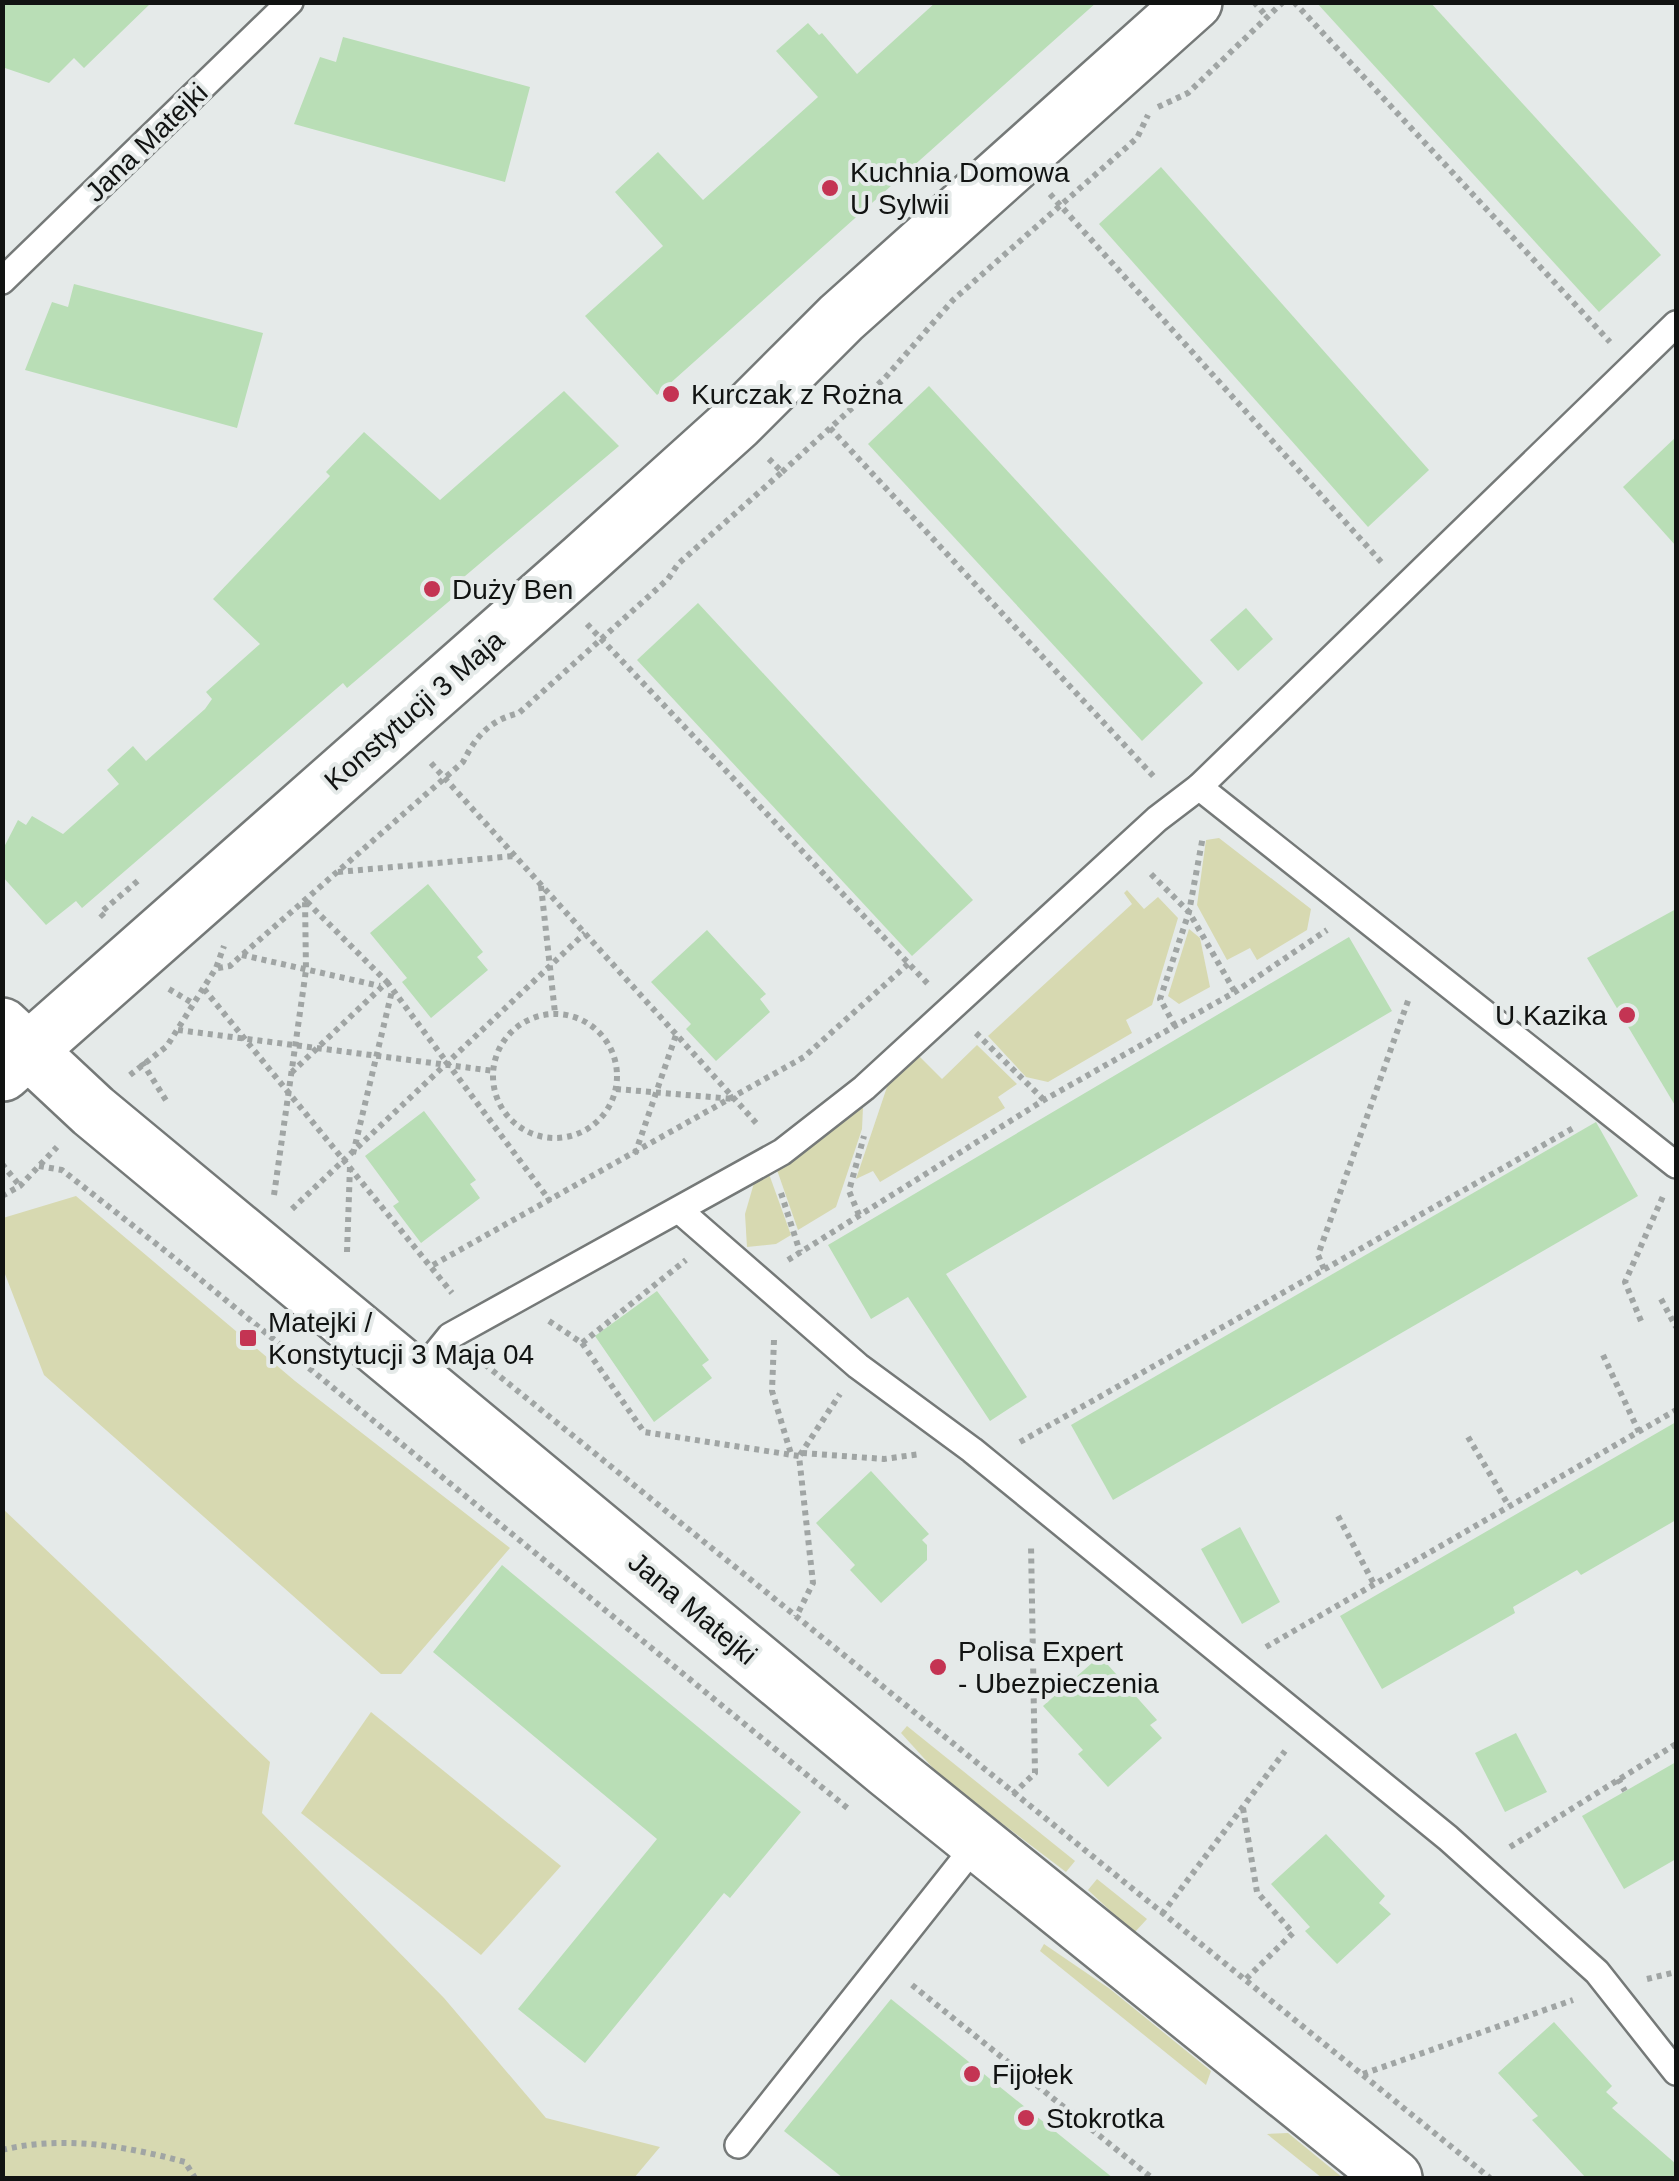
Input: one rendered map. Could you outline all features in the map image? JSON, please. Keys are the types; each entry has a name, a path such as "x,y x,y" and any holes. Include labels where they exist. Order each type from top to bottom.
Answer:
{"street":[{"name":"Konstytucji 3 Maja","path":"11,1050 599,547 736,423 840,318 1194,2"},
{"name":"Jana Matejki","path":"11,1050 93,1111 978,1842 1394,2178"}],"lane":[{"name":"Jana Matejki","path":"2,281 290,2"},
{"path":"416,1378 462,1329 776,1155 864,1088 1188,794 1676,324"},
{"path":"1188,794 1230,811 1606,1109 1673,1174"},
{"path":"680,1210 858,1366 979,1456 1480,1866 1610,1987 1676,2072"},
{"path":"738,2145 978,1842"}],"path":[{"path":"1254,2 1267,16"},
{"path":"782,472 885,378 953,300 1137,138 1148,114 1188,92 1283,2"},
{"path":"1294,2 1633,366"},
{"path":"1042,186 1404,588"},
{"path":"830,428 1188,794"},
{"path":"586,623 908,964 1044,1100"},
{"path":"430,762 735,1100 776,1155 800,1252"},
{"path":"1175,1026 1160,999 1189,912 1203,835 1230,811"},
{"path":"1125,848 1189,912 1235,992"},
{"path":"338,872 515,856"},
{"path":"541,885 555,1013"},
{"path":"274,1195 306,970 306,900 392,990 550,1201"},
{"path":"764,1285 800,1252 1044,1100 1235,992 1321,936 1350,909"},
{"path":"353,1154 585,934"},
{"path":"242,955 384,984"},
{"path":"432,1265 735,1100 804,1057 908,964"},
{"path":"292,1072 384,984"},
{"path":"204,988 432,1265 462,1329 796,1616 1490,2178"},
{"path":"292,1209 348,1163 353,1154 392,990"},
{"path":"1324,1269 1318,1255 1408,999"},
{"path":"555,1013 581,1019 603,1036 616,1061 616,1089 604,1114 582,1132 555,1138 528,1132 506,1115 494,1090 494,1071 505,1037 527,1019 555,1013"},
{"path":"177,1030 494,1071"},
{"path":"636,1154 676,1034"},
{"path":"142,1062 173,1110"},
{"path":"859,1215 849,1191 873,1104 864,1088"},
{"path":"616,1089 735,1100"},
{"path":"514,1299 582,1343 644,1432 832,1458 979,1456 1324,1269 1606,1109"},
{"path":"347,1252 348,1163"},
{"path":"2,1164 20,1186"},
{"path":"38,1166 62,1170 159,1246 860,1818"},
{"path":"1641,1321 1625,1282 1673,1174"},
{"path":"259,1182 306,1220"},
{"path":"582,1343 711,1240"},
{"path":"333,1242 362,1264"},
{"path":"1661,1299 1676,1327"},
{"path":"786,1303 771,1350 772,1378 780,1428 797,1455 813,1583 796,1616"},
{"path":"1603,1355 1639,1432"},
{"path":"797,1455 858,1366"},
{"path":"1238,1666 1676,1410"},
{"path":"1468,1437 1509,1506"},
{"path":"1013,1794 1035,1773 1030,1497"},
{"path":"1338,1516 1374,1584"},
{"path":"1162,1914 1306,1722"},
{"path":"1480,1866 1676,1744"},
{"path":"1618,1779 1626,1791"},
{"path":"1243,1806 1258,1892 1294,1932 1245,1980"},
{"path":"882,1961 1152,2178"},
{"path":"1362,2075 1610,1987 1676,1972"},
{"path":"2,2150 70,2142 128,2146 185,2162 195,2178"}],"green space":[{"path":"1219,838 1311,909 1307,930 1257,960 1250,948 1227,960 1197,905 1206,840"},
{"path":"1127,890 1144,909 1158,897 1178,918 1152,1005 1126,1020 1132,1033 1048,1082 1026,1077 988,1036 1132,904 1124,893"},
{"path":"1189,929 1200,938 1210,987 1179,1004 1168,996"},
{"path":"977,1045 1017,1084 998,1097 1005,1108 880,1182 873,1171 856,1179 888,1084 919,1056 942,1079"},
{"path":"863,1107 862,1129 836,1207 798,1230 777,1170"},
{"path":"769,1174 791,1235 776,1244 747,1247 745,1214 754,1183"},
{"path":"76,1196 295,1381 510,1548 401,1674 381,1674 44,1375 3,1269 3,1218"},
{"path":"2,1508 270,1762 262,1813 444,1998 546,2118 660,2147 634,2178 3,2178"},
{"path":"371,1712 561,1866 481,1955 301,1813"},
{"path":"907,1726 1075,1861 1066,1872 942,1778 901,1733"},
{"path":"1097,1879 1147,1919 1134,1933 1088,1890"},
{"path":"1044,1944 1110,1989 1211,2071 1206,2085 1040,1951"},
{"path":"1288,2133 1343,2178 1322,2178 1267,2134"}],"building":[{"path":"2,2 152,2 84,68 74,58 49,83 2,67"},
{"path":"936,2 1097,2 657,395 585,316 663,246 615,192 658,152 703,200 818,97 776,51 808,23 819,35 822,33 857,74"},
{"path":"1316,2 1430,2 1661,255 1599,312"},
{"path":"343,37 530,87 505,182 294,124 320,57 336,62"},
{"path":"1161,167 1429,470 1368,527 1099,224"},
{"path":"74,284 263,333 237,428 25,370 52,302 68,307"},
{"path":"929,386 1203,683 1142,741 868,444"},
{"path":"564,391 619,446 458,582 460,592 347,688 343,683 82,908 76,901 46,925 2,876 2,851 18,820 26,825 32,816 63,834 119,784 107,770 133,746 146,761 205,709 212,699 206,692 260,644 213,599 330,476 326,472 364,432 440,500"},
{"path":"1676,437 1676,546 1623,487"},
{"path":"698,603 973,900 912,956 637,660"},
{"path":"1246,608 1273,639 1238,671 1210,640"},
{"path":"428,884 483,952 477,957 488,970 431,1018 402,982 407,978 370,933"},
{"path":"1676,909 1676,1107 1587,958"},
{"path":"707,930 766,994 760,999 770,1012 716,1061 686,1029 691,1024 651,982"},
{"path":"1349,937 1392,1011 946,1274 1027,1397 990,1421 908,1297 871,1319 828,1245"},
{"path":"424,1111 476,1180 470,1184 480,1198 421,1243 393,1206 399,1202 365,1156"},
{"path":"1596,1122 1638,1196 1113,1500 1071,1425"},
{"path":"657,1291 709,1360 702,1365 712,1378 654,1422 595,1336"},
{"path":"1676,1422 1676,1520 1581,1575 1577,1570 1513,1607 1515,1613 1382,1689 1340,1616"},
{"path":"871,1471 929,1534 922,1540 927,1545 927,1560 881,1603 850,1570 855,1565 816,1523"},
{"path":"1240,1527 1280,1602 1242,1624 1201,1549"},
{"path":"502,1565 801,1812 730,1898 724,1893 585,2063 518,2009 657,1839 433,1652"},
{"path":"1100,1656 1157,1720 1150,1725 1162,1738 1108,1787 1078,1754 1083,1750 1043,1706"},
{"path":"1516,1733 1547,1792 1505,1812 1475,1753"},
{"path":"1676,1762 1676,1859 1624,1889 1582,1816"},
{"path":"1326,1834 1385,1896 1379,1903 1391,1914 1337,1964 1305,1931 1310,1927 1271,1884"},
{"path":"891,1999 1113,2178 843,2178 784,2131"},
{"path":"1554,2022 1612,2086 1606,2092 1618,2103 1612,2108 1676,2164 1676,2178 1586,2178 1532,2120 1538,2116 1498,2073"}],"place":[{"name":"Kuchnia Domowa U Sylwii","path":"830,188"},
{"name":"Kurczak z Rożna","path":"671,394"},
{"name":"Duży Ben","path":"432,589"},
{"name":"U Kazika","path":"1627,1015"},
{"name":"Matejki / Konstytucji 3 Maja 04","path":"248,1338"},
{"name":"Polisa Expert - Ubezpieczenia","path":"938,1667"},
{"name":"Fijołek","path":"972,2074"},
{"name":"Stokrotka","path":"1026,2118"}]}
